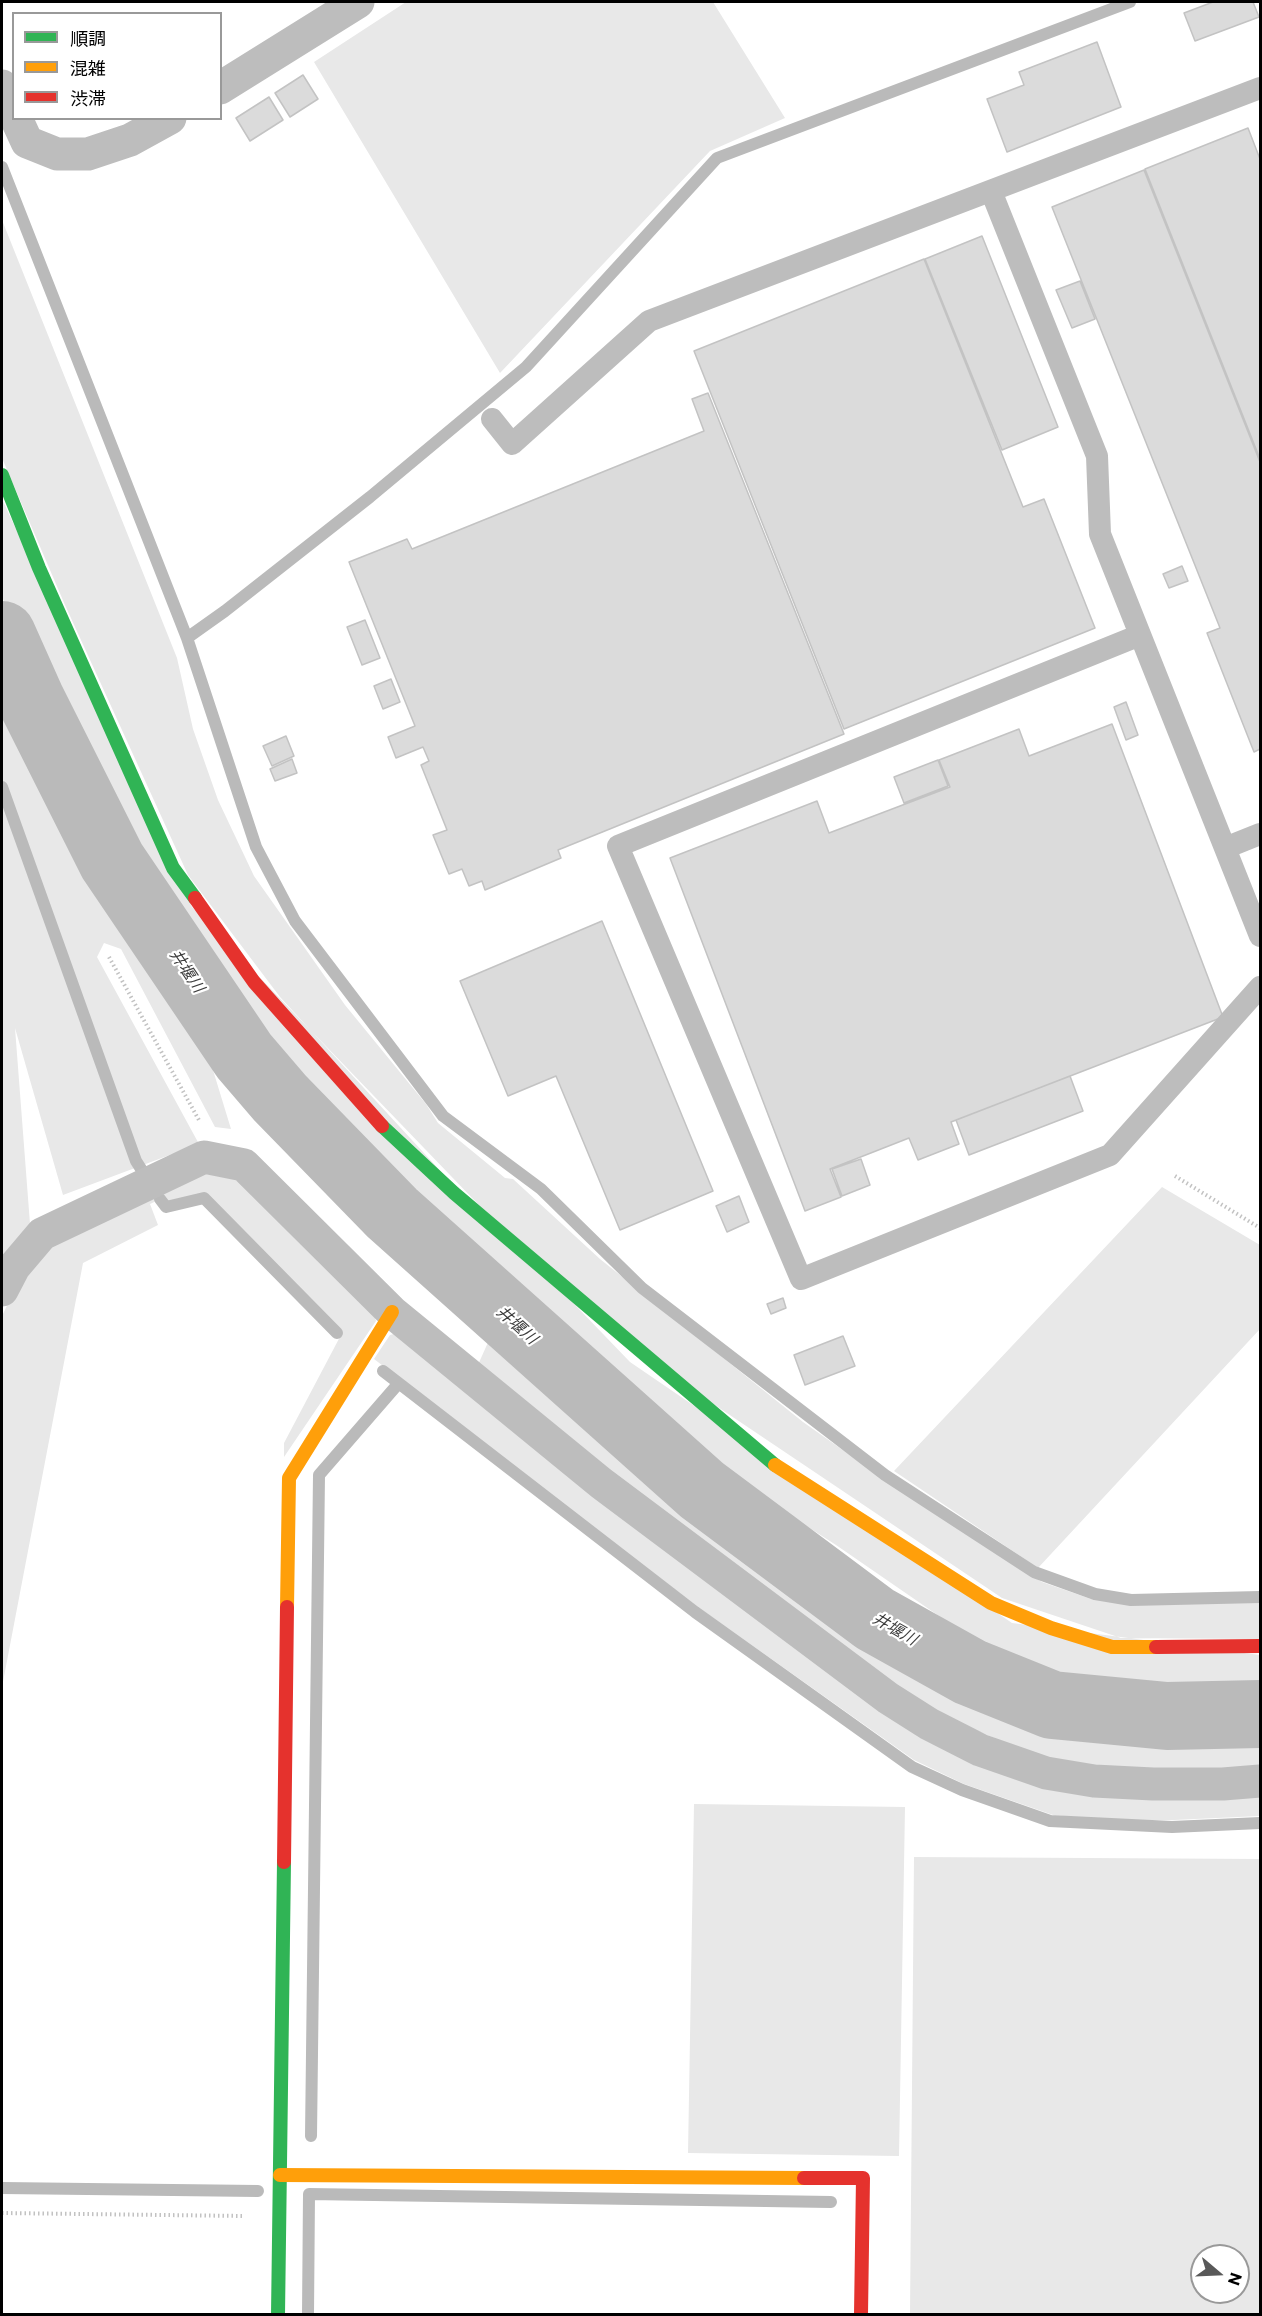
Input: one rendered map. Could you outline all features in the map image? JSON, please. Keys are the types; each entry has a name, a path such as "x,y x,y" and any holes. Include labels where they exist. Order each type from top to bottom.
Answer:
{"street":[{"path":"222,87 358,2"},
{"path":"2,86 12,108"},
{"path":"17,120 27,142 57,154 88,154 130,140 166,120"},
{"path":"2,475 39,568 173,868 255,982 381,1125 454,1194 766,1459 991,1603 1051,1628 1112,1647 1260,1646"},
{"path":"2,1290 14,1267 42,1234 204,1157 244,1165 392,1312 601,1483 888,1698 929,1724 980,1750 1046,1773 1094,1781 1153,1784 1223,1784 1260,1781"},
{"path":"278,2314 289,1478 392,1312"},
{"path":"280,2175 863,2178 861,2314"}],"lane":[{"path":"492,419 512,444 649,321 1260,88"},
{"path":"991,191 1097,456 1100,534 1260,936"},
{"path":"1140,635 618,846 801,1279 1110,1155 1260,987"},
{"path":"1225,848 1260,834"}],"path":[{"path":"109,957 220,1159"},
{"path":"1175,1176 1260,1228"},
{"path":"2,2213 279,2217"}],"shaded area":[{"path":"406,2 713,2 785,118 710,151 500,373 314,62"},
{"path":"2,220 177,658 193,729 218,800 254,876 345,1005 426,1104 438,1123 505,1178 513,1179 600,1259 803,1422 891,1484 1030,1575 1042,1582 1091,1599 1128,1604 1260,1602 1260,1639 1121,1638 1002,1598 703,1397 447,1178 280,997 188,875 65,605 2,458"},
{"path":"2,499 192,907 630,1362 1012,1623 1260,1655 1260,1691 1176,1692 1083,1685 981,1645 836,1545 726,1474 605,1381 529,1317 425,1220 287,1086 172,926 108,813 63,727 2,597"},
{"path":"2,676 25,724 51,796 120,922 209,1057 231,1129 215,1127 121,949 104,943 97,957 199,1144 63,1195 15,1028 30,1224 2,1275"},
{"path":"198,1169 243,1173 370,1302 376,1321 284,1457 284,1443 342,1333 206,1194 170,1205 165,1197 150,1204 158,1225 83,1263 2,1687 2,1316 27,1264 52,1240"},
{"path":"1162,1187 1260,1245 1260,1329 1038,1568 894,1471"},
{"path":"494,1329 701,1509 917,1666 988,1703 1040,1723 1097,1734 1185,1738 1260,1734 1260,1769 1149,1774 1054,1764 909,1701 477,1367"},
{"path":"405,1331 968,1758 1260,1789 1260,1816 1108,1820 1053,1815 964,1784 914,1760 698,1607 374,1359 390,1335"},
{"path":"694,1804 905,1807 899,2156 688,2153"},
{"path":"914,1857 1260,1859 1260,2314 910,2314"}],"building":[{"path":"1213,2 1253,2 1259,17 1195,41 1184,13"},
{"path":"1097,42 1121,107 1007,152 987,99 1024,85 1019,72"},
{"path":"303,75 318,99 290,117 275,93"},
{"path":"269,97 283,120 250,141 236,118"},
{"path":"1248,128 1260,159 1260,459 1145,169"},
{"path":"1144,170 1260,462 1260,749 1254,752 1207,633 1220,628 1052,207"},
{"path":"982,236 1058,427 1002,450 925,259"},
{"path":"924,259 1023,507 1044,499 1095,628 844,729 694,351"},
{"path":"1080,281 1095,319 1072,328 1056,290"},
{"path":"708,393 844,734 558,850 561,858 485,890 482,881 469,886 462,869 449,874 433,835 447,830 421,765 429,761 423,747 396,758 388,737 415,726 349,562 407,539 412,549 704,431 692,399"},
{"path":"1182,566 1188,581 1169,588 1163,574"},
{"path":"365,620 380,658 362,665 347,627"},
{"path":"391,679 400,702 383,709 374,686"},
{"path":"1126,702 1138,735 1126,740 1114,707"},
{"path":"1112,724 1223,1017 951,1122 959,1144 918,1160 909,1138 830,1169 841,1197 805,1211 670,858 817,801 829,833 950,787 939,760 1019,729 1029,756"},
{"path":"286,736 294,756 272,766 263,746"},
{"path":"292,759 297,773 275,781 270,769"},
{"path":"938,760 948,786 904,803 894,777"},
{"path":"602,921 713,1191 620,1230 556,1076 508,1096 460,981"},
{"path":"1070,1076 1083,1111 969,1155 956,1120"},
{"path":"861,1159 870,1185 842,1196 832,1169"},
{"path":"739,1196 749,1222 727,1232 716,1206"},
{"path":"783,1298 786,1308 771,1314 767,1304"},
{"path":"843,1336 855,1366 805,1385 794,1355"}],"waterway":[{"path":"187,638 225,611 370,497 526,367 717,158 1130,2"},
{"path":"2,167 187,638 256,847 295,921 443,1116 541,1189 642,1288 885,1475 1034,1572 1095,1594 1131,1600 1260,1597"},
{"name":"井堰川","path":"2,635 31,700 112,861 244,1056 280,1098 392,1213 702,1490 875,1619 970,1672 1052,1705 1167,1716 1260,1714"},
{"path":"2,787 136,1161 143,1172"},
{"path":"160,1199 166,1207 204,1198 337,1333"},
{"path":"383,1371 695,1612 912,1767 962,1790 1050,1821 1172,1827 1260,1823"},
{"path":"311,2136 319,1475 398,1384"},
{"path":"2,2188 258,2191"},
{"path":"308,2314 309,2194 831,2202"}],"traffic: fast":[{"path":"2,475 39,568 173,868 195,898"},
{"path":"382,1126 454,1193 775,1465"},
{"path":"278,2314 284,1862"}],"traffic: slow":[{"path":"287,1607 289,1478 392,1312"},
{"path":"775,1465 991,1603 1051,1628 1112,1647 1156,1647"},
{"path":"280,2175 804,2178"}],"traffic: jam":[{"path":"195,898 254,982 382,1126"},
{"path":"284,1862 287,1607"},
{"path":"1156,1647 1260,1646"},
{"path":"804,2178 863,2178 861,2314"}]}
